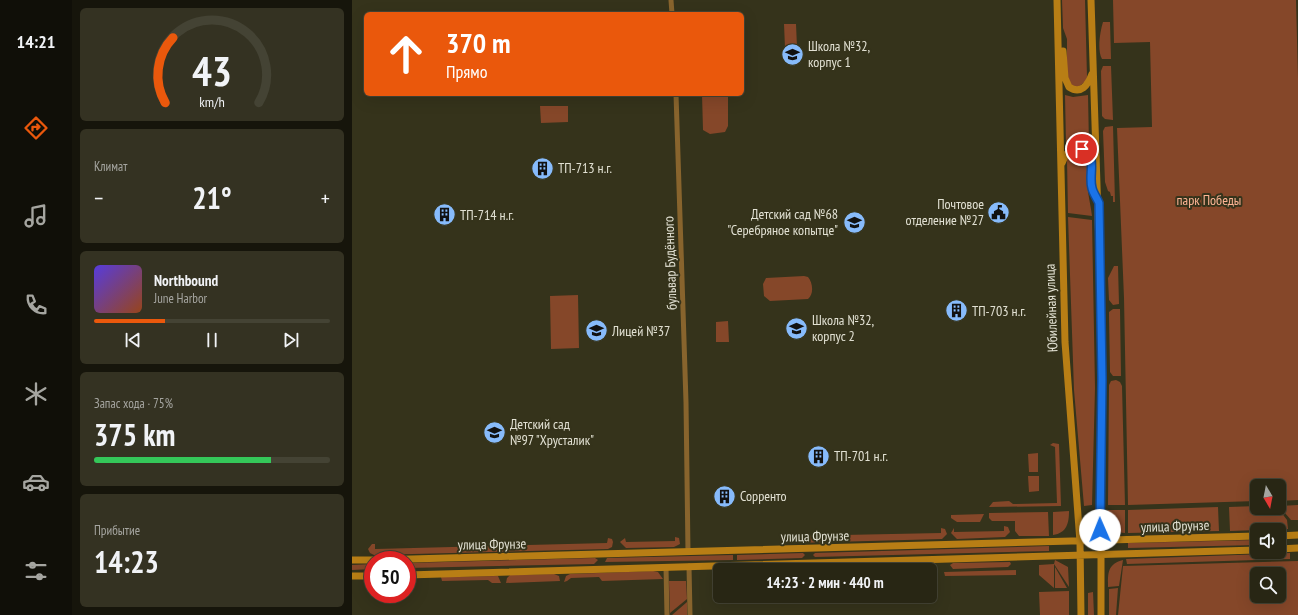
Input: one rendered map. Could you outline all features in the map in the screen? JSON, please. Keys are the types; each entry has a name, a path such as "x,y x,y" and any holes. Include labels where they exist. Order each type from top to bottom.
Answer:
{"main road":[{"name":"Юбилейная улица","path":"1057,0 1059,33 1065,342 1080,542 1081,615"},
{"path":"1092,0 1093,71 1099,203 1102,379 1100,541 1101,615"},
{"path":"1059,33 1063,46 1065,78 1069,87 1077,90 1084,88 1088,84 1093,71"},
{"path":"1061,166 1067,153 1071,150 1082,149 1087,151 1091,157 1092,188 1099,203"},
{"path":"1286,536 1298,535"},
{"name":"улица Фрунзе","path":"416,559 1250,536"},
{"path":"1286,549 1298,548"},
{"path":"808,549 808,562"},
{"name":"улица Фрунзе","path":"416,575 666,566 1250,550"},
{"path":"603,554 603,568"},
{"name":"улица Фрунзе","path":"352,560 364,560"},
{"path":"352,576 364,576"}],"street":[{"path":"671,0 672,12"},
{"name":"бульвар Будённого","path":"676,96 686,402 688,552"},
{"path":"666,566 667,615"},
{"path":"689,566 690,615"}],"green space":[{"path":"1062,0 1085,0 1087,77 1086,81 1078,87 1072,86 1067,76 1067,39 1063,28"},
{"name":"парк Победы","path":"1113,0 1296,0 1298,78 1298,500 1286,501 1286,479 1250,479 1250,501 1128,505 1124,298 1117,128 1152,127 1150,42 1114,43"},
{"path":"1103,22 1110,22 1111,59 1102,59 1100,55 1100,41"},
{"path":"784,24 796,24 797,47 785,48"},
{"path":"1103,66 1111,66 1113,120 1105,119 1102,116 1101,71"},
{"path":"1065,95 1073,97 1088,95 1089,145 1073,142 1066,144"},
{"path":"702,96 728,96 728,126 725,132 710,134 703,130"},
{"path":"540,106 568,106 568,122 541,123"},
{"path":"1113,126 1115,202 1113,202 1113,196 1111,196 1110,192 1108,191 1105,182 1103,131 1105,127"},
{"path":"1075,152 1083,154 1087,162 1088,191 1092,216 1068,213 1067,159"},
{"path":"1068,217 1092,220 1095,388 1092,505 1084,506 1074,390"},
{"path":"1114,266 1118,266 1119,304 1113,305 1109,300 1108,278"},
{"path":"804,276 810,279 812,285 812,291 808,299 770,301 764,296 763,284 766,278"},
{"path":"578,295 579,348 551,349 550,296"},
{"path":"1113,309 1120,309 1121,376 1113,376 1110,372 1109,312"},
{"path":"728,321 729,342 716,342 716,322"},
{"path":"1116,380 1120,382 1122,386 1125,505 1108,505 1109,385 1111,381"},
{"path":"1053,443 1059,444 1061,506 989,507 993,502 1009,501 1013,504 1057,503 1055,447 1050,445"},
{"path":"1038,453 1038,472 1029,472 1028,454"},
{"path":"1028,476 1039,476 1039,491 1029,492"},
{"path":"1298,505 1298,520 1291,520 1286,514 1286,506"},
{"path":"1250,506 1250,515 1283,515 1287,520 1288,529 1286,529 1286,523 1250,523 1250,530 1230,531 1229,507"},
{"path":"1218,507 1219,531 1128,533 1128,510"},
{"path":"1108,510 1125,510 1125,533 1116,531 1111,526"},
{"path":"1069,511 1068,523 1064,530 1053,535 1053,512"},
{"path":"1048,512 1049,536 1019,536 1015,531 1015,521 992,521 989,518 989,513"},
{"path":"984,514 980,522 957,522 951,518 951,515"},
{"path":"1004,526 1008,527 1010,532 1005,537 957,539 951,533 954,528 954,532 1004,531"},
{"path":"941,528 945,529 947,534 942,539 795,543 791,540 794,536 941,533"},
{"path":"675,537 679,538 680,544 674,547 626,548 620,542 625,538 626,542 675,541"},
{"path":"608,538 612,539 612,547 608,549 416,554 416,551 369,551 368,549 372,544 375,544 375,549 607,543"},
{"path":"1250,540 1250,545 1128,548 1128,543"},
{"path":"1049,546 1049,551 815,557 813,555 815,553"},
{"path":"803,553 805,555 802,558 737,560 737,555"},
{"path":"1286,553 1290,553 1290,559 1127,564 1126,559 1250,554 1250,559 1286,559"},
{"path":"733,555 733,560 605,562 607,558"},
{"path":"595,558 598,560 594,564 416,568 416,563"},
{"path":"1055,560 1068,567 1069,587 1054,564"},
{"path":"1123,560 1119,586 1108,587 1111,567"},
{"path":"1298,561 1298,615 1118,615 1123,566"},
{"path":"1010,562 1011,564 1008,567 953,569 950,565 953,563"},
{"path":"364,564 364,569 352,570 352,565"},
{"path":"1054,564 1054,588 1039,575 1039,565"},
{"path":"1055,567 1067,588 1055,588"},
{"path":"1016,570 1016,575 945,576 944,572"},
{"path":"658,572 663,579 602,581 599,577 571,578 564,582 566,576 570,574"},
{"path":"554,574 559,576 560,581 506,583 507,578 510,575"},
{"path":"498,576 501,583 492,583 488,580 442,581 441,577"},
{"path":"669,581 686,581 687,599 670,613"},
{"path":"1118,588 1116,615 1109,615 1109,589"},
{"path":"1069,591 1069,615 1040,615 1039,592"},
{"path":"1093,592 1094,615 1088,615 1088,593"},
{"path":"687,602 687,615 672,615"}],"place":[{"name":"Школа №32, корпус 1","path":"793,54"},
{"name":"ТП-713 н.г.","path":"543,168"},
{"name":"Почтовое отделение №27","path":"999,212"},
{"name":"ТП-714 н.г.","path":"444,215"},
{"name":"Детский сад №68 \"Серебряное копытце\"","path":"854,222"},
{"name":"ТП-703 н.г.","path":"956,311"},
{"name":"Школа №32, корпус 2","path":"796,328"},
{"name":"Лицей №37","path":"597,331"},
{"name":"Детский сад №97 \"Хрусталик\"","path":"495,432"},
{"name":"ТП-701 н.г.","path":"818,456"},
{"name":"Сорренто","path":"724,496"}],"route":[{"path":"1082,149 1087,151 1091,157 1092,188 1099,203 1102,379 1100,530"}]}
